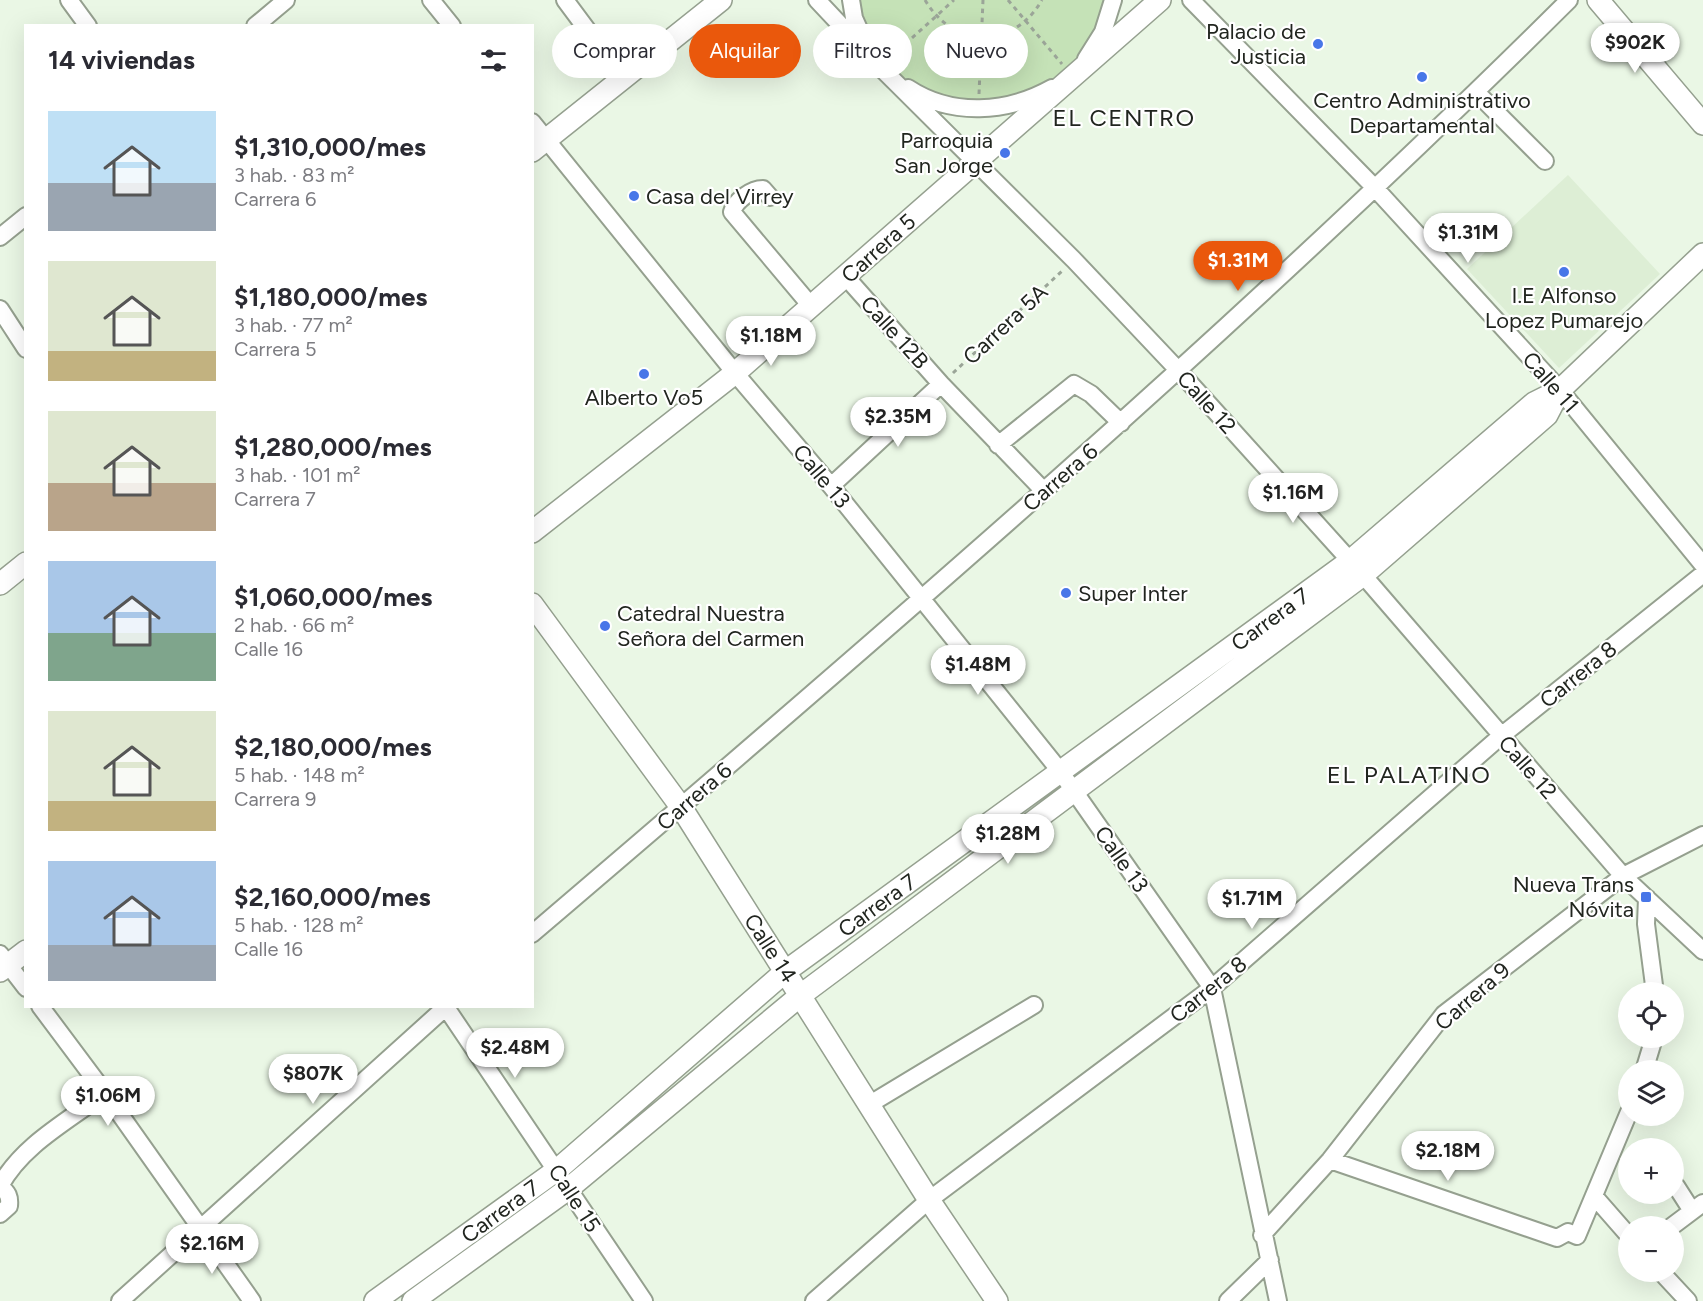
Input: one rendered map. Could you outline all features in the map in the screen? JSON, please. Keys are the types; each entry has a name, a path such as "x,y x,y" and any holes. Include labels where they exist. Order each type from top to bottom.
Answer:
{"main road":[{"path":"677,35 721,0"},
{"name":"Carrera 5","path":"534,530 735,373 1160,0"},
{"path":"1598,0 1703,124"},
{"path":"540,145 623,78"},
{"name":"Carrera 7","path":"413,1301 568,1189 801,995 1074,791 1547,416 1560,390 1703,254"},
{"path":"0,584 24,565"},
{"name":"Carrera 7","path":"375,1301 557,1170 786,971 1060,771 1356,568"},
{"name":"Calle 14","path":"534,607 681,807 870,1104 928,1200 997,1301"},
{"path":"3,963 24,952"}],"street":[{"path":"69,0 87,24"},
{"path":"257,24 286,0"},
{"path":"431,0 450,24"},
{"path":"565,0 583,24"},
{"name":"Calle 12","path":"817,0 840,24"},
{"path":"850,0 858,24"},
{"path":"895,78 915,93 935,102 978,109 1018,103 1073,76 1103,32 1113,0"},
{"name":"Calle 11","path":"1191,0 1375,188 1560,390 1703,566"},
{"name":"Carrera 6","path":"534,932 923,600 1043,490 1121,423 1375,188 1569,0"},
{"name":"Calle 12","path":"891,78 1074,260 1178,370 1356,568 1623,876 1702,950"},
{"path":"1476,92 1545,161"},
{"path":"534,128 540,145"},
{"name":"Calle 13","path":"540,145 831,486 1060,771 1212,988 1262,1235 1270,1260 1278,1301"},
{"path":"770,197 763,189 756,189 734,206 732,212 811,306"},
{"path":"0,237 24,218"},
{"name":"Calle 12B","path":"846,277 941,384 1043,490"},
{"path":"0,309 24,346"},
{"path":"831,486 941,384"},
{"path":"998,445 1074,384 1091,393 1121,423"},
{"name":"Carrera 8","path":"814,1301 928,1200 1212,988 1501,736 1703,574"},
{"name":"Carrera 9","path":"1262,1235 1330,1160 1444,1014 1623,876 1703,834"},
{"path":"1647,898 1646,924 1654,982"},
{"path":"3,963 24,986"},
{"path":"870,1104 1034,1005"},
{"path":"41,1008 105,1093 252,1301"},
{"path":"120,1301 445,1008"},
{"name":"Calle 15","path":"447,1008 644,1301"},
{"path":"0,1214 9,1206 10,1198 0,1187 9,1170 25,1153 105,1093"},
{"path":"1330,1160 1557,1238 1568,1232 1577,1236 1623,1126"},
{"path":"1684,1194 1697,1207 1684,1217"},
{"path":"1594,1196 1618,1223"},
{"path":"1228,1301 1270,1260"},
{"path":"1670,1282 1688,1301"}],"path":[{"path":"925,0 935,17 945,24"},
{"path":"912,38 954,0"},
{"path":"982,24 983,0"},
{"path":"1008,0 1073,76"},
{"path":"1023,24 1042,0"},
{"path":"978,109 979,78"},
{"name":"Carrera 5A","path":"941,384 1074,260"}],"shaded area":[{"name":"I.E Alfonso Lopez Pumarejo","path":"1568,175 1660,274 1559,368 1467,269"}],"green space":[{"path":"851,0 1113,0 1073,77 1018,103 935,102 897,78 912,78 912,24 861,24"}],"place":[{"name":"Palacio de Justicia","path":"1318,44"},
{"name":"Centro Administrativo Departamental","path":"1422,77"},
{"name":"Parroquia San Jorge","path":"1005,153"},
{"name":"Casa del Virrey","path":"634,196"},
{"name":"I.E Alfonso Lopez Pumarejo","path":"1564,272"},
{"name":"Alberto Vo5","path":"644,374"},
{"name":"Super Inter","path":"1066,593"},
{"name":"Catedral Nuestra Señora del Carmen","path":"605,626"},
{"name":"Nueva Trans Nóvita","path":"1646,897"}],"district":[{"name":"EL CENTRO","path":"1124,118"},
{"name":"EL PALATINO","path":"1409,775"}]}
